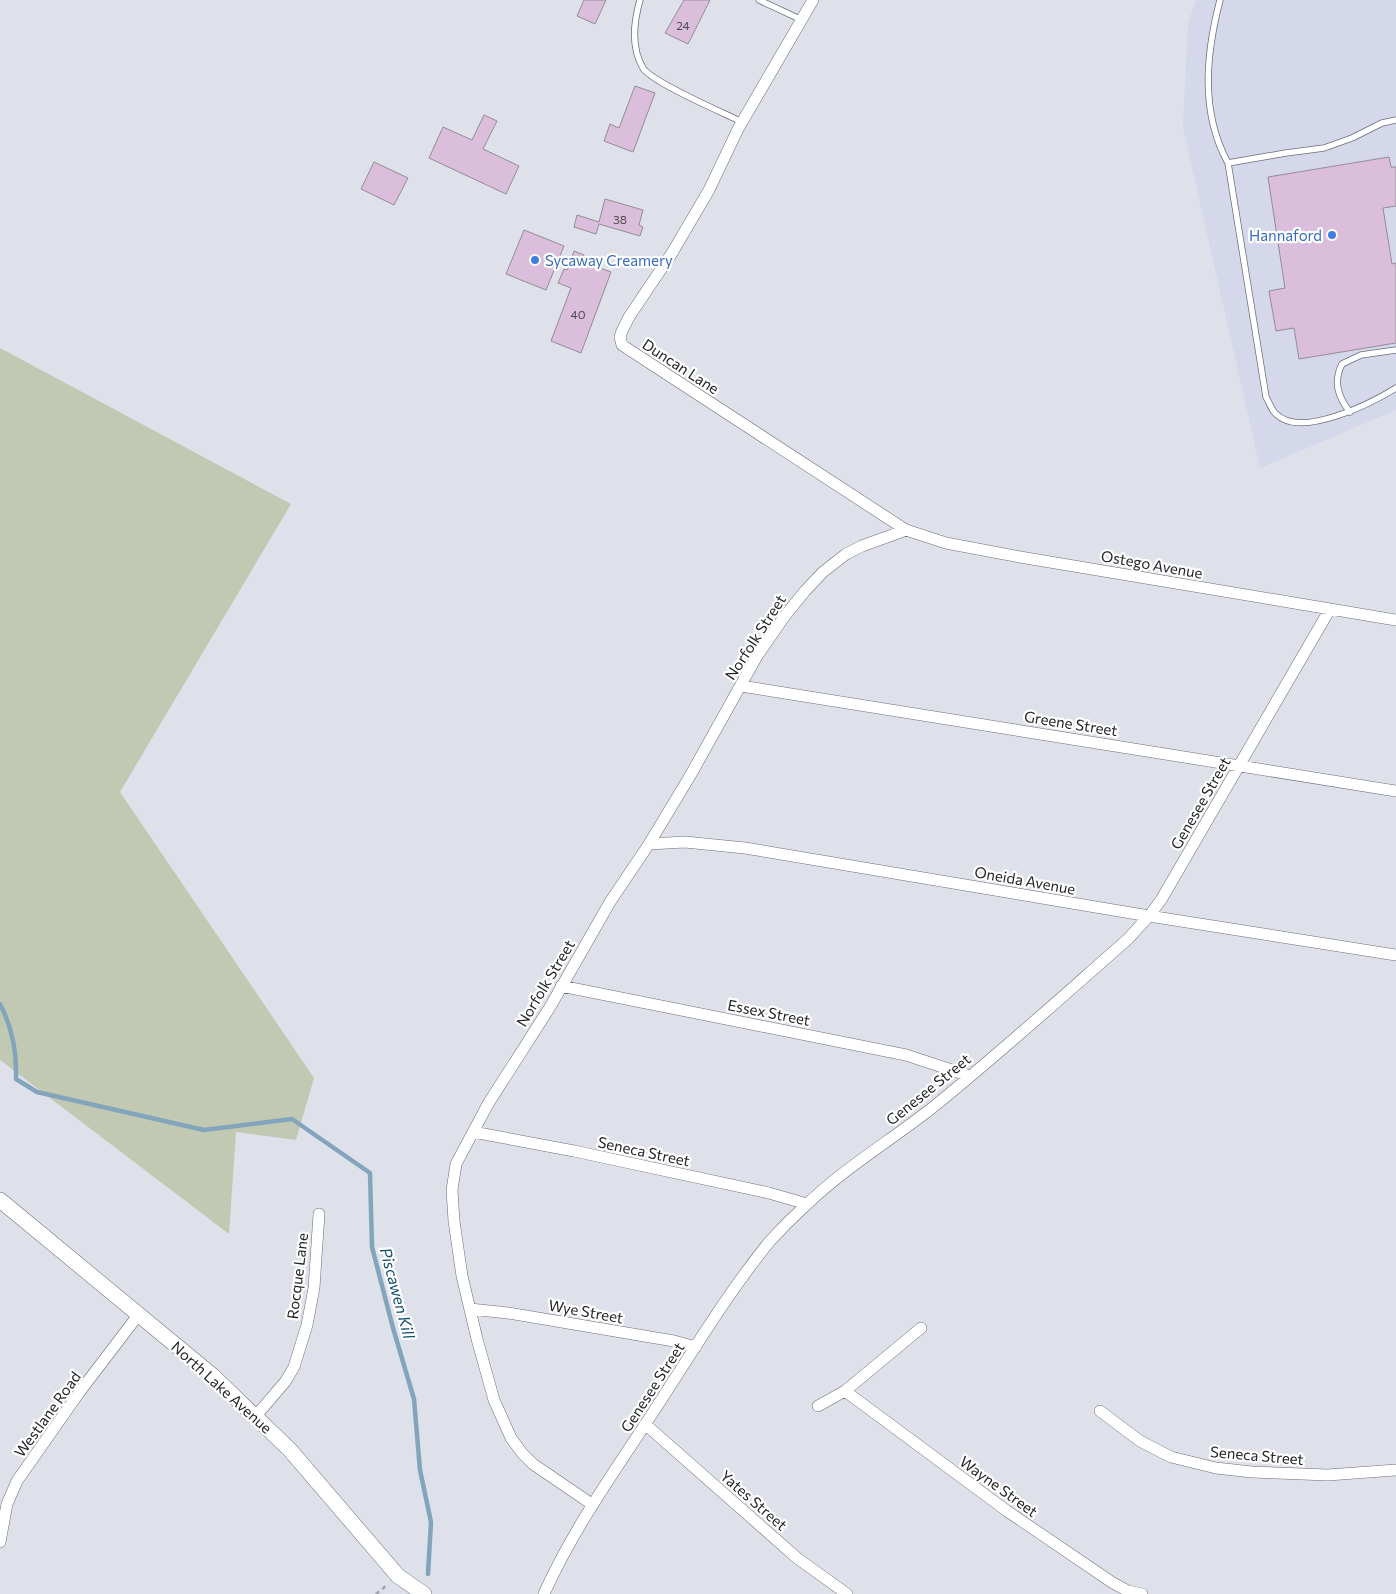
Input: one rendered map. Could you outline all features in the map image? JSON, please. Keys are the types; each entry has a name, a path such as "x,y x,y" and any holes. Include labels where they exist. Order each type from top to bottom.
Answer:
{"street":[{"name":"Duncan Lane","path":"814,0 742,122 704,198 672,253 626,324 620,337 622,345 906,530"},
{"name":"Ostego Avenue","path":"906,530 955,545 1396,620"},
{"name":"Norfolk Street","path":"593,1506 533,1464 522,1453 511,1438 494,1400 462,1276 454,1221 452,1190 456,1164 473,1132 610,902 649,844 690,776 757,656 784,617 823,572 846,554 906,530"},
{"name":"Genesee Street","path":"544,1594 554,1571 645,1424 727,1300 771,1240 807,1204 842,1175 930,1109 970,1076 1128,939 1149,916 1161,900 1330,609"},
{"name":"Greene Street","path":"741,686 1396,791"},
{"name":"Oneida Avenue","path":"649,844 685,842 745,848 1149,916 1396,955"},
{"name":"Essex Street","path":"561,986 906,1055 970,1076"},
{"name":"Seneca Street","path":"473,1132 593,1155 769,1193 807,1204"},
{"name":"North Lake Avenue","path":"0,1200 213,1376 290,1450 398,1576 424,1594"},
{"name":"Rocque Lane","path":"256,1416 285,1382 294,1367 308,1325 314,1288 319,1214"},
{"name":"Wye Street","path":"470,1309 508,1313 674,1341 696,1347"},
{"name":"Westlane Road","path":"0,1542 7,1504 17,1481 78,1394 139,1314"},
{"path":"818,1406 844,1391 921,1328"},
{"name":"Wayne Street","path":"844,1391 1008,1511 1113,1584 1142,1594"},
{"name":"Seneca Street","path":"1100,1411 1140,1441 1172,1457 1216,1468 1252,1472 1328,1475 1396,1470"},
{"name":"Yates Street","path":"645,1424 797,1558 847,1594"}],"lane":[{"path":"640,0 636,13 635,39 638,55 644,70 661,82 742,122"},
{"path":"758,0 802,20"},
{"path":"1220,0 1212,31 1207,70 1212,114 1218,145 1228,163 1266,398 1276,415 1289,421 1306,423 1350,412 1381,398 1396,388"},
{"path":"1228,163 1324,148 1352,138 1382,123 1396,120"},
{"path":"1350,412 1343,404 1338,392 1337,376 1342,364 1362,355 1396,350"}],"shaded area":[{"path":"1196,0 1396,0 1396,410 1260,468 1183,128 1188,23"}],"green space":[{"path":"0,348 291,504 120,792 314,1078 296,1140 236,1132 229,1234 0,1060"}],"building":[{"path":"584,0 606,0 595,24 577,16"},
{"path":"684,0 710,0 688,44 665,33"},
{"path":"635,86 655,93 633,152 604,141 610,124 619,128"},
{"path":"484,115 497,121 483,149 519,166 506,194 429,158 443,127 472,140"},
{"name":"Hannaford","path":"1389,157 1391,167 1396,167 1396,206 1383,208 1392,264 1396,263 1396,343 1299,359 1294,328 1276,331 1269,291 1285,288 1268,177"},
{"path":"374,162 408,178 394,205 361,189"},
{"path":"605,199 643,210 639,225 643,227 640,236 599,224 596,234 574,227 577,215 599,222"},
{"name":"Sycaway Creamery","path":"524,230 564,246 546,290 506,274"},
{"path":"574,251 584,255 581,261 611,272 581,353 551,341 571,288 558,283 564,269 567,270"}],"waterway":[{"name":"Piscawen Kill","path":"0,1004 13,1040 16,1079 37,1092 204,1130 292,1119 370,1173 372,1247 414,1399 420,1470 431,1522 428,1574"}],"place":[{"name":"Hannaford","path":"1332,235"},
{"name":"Sycaway Creamery","path":"535,260"}]}
